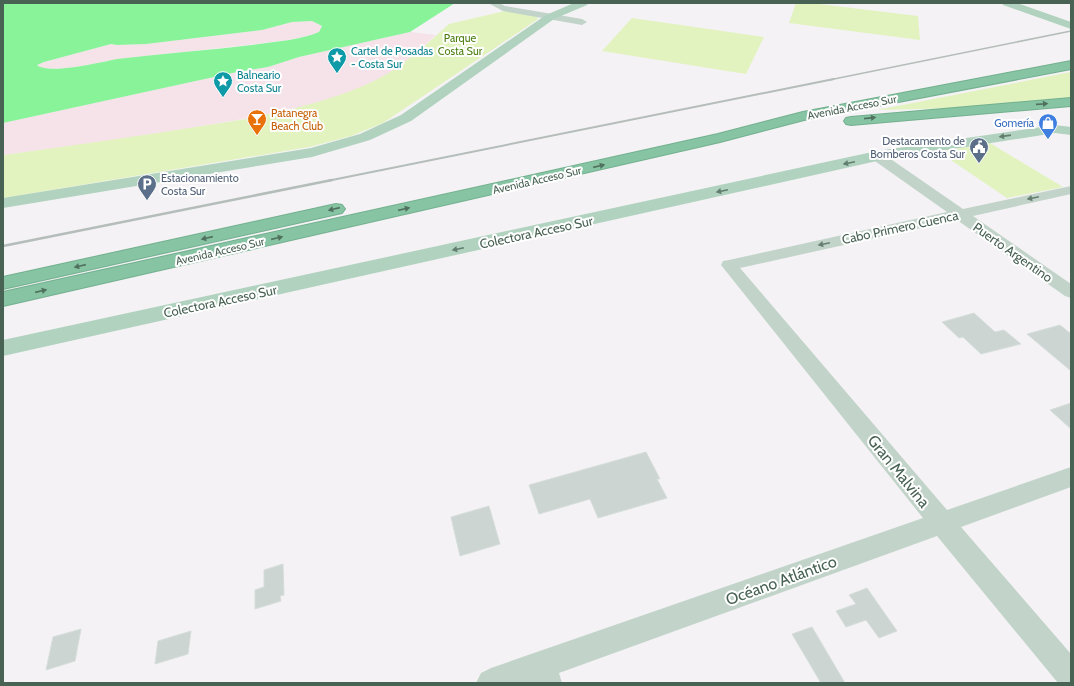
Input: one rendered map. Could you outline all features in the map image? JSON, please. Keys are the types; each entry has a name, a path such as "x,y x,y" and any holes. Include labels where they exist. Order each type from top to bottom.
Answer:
{"highway":[{"name":"Avenida Acceso Sur","path":"369,202 793,108 1071,56"},
{"name":"Avenida Acceso Sur","path":"3,300 720,138 803,116 1071,65"},
{"path":"720,138 871,118 1071,102"},
{"name":"Avenida Acceso Sur","path":"3,283 353,205"}],"main road":[{"path":"3,203 312,152 365,137 406,118 550,17 583,3"},
{"path":"1007,3 1071,26"},
{"name":"Colectora Acceso Sur","path":"3,348 877,156 1055,129 1071,131"}],"street":[{"path":"492,3 503,8 582,22"},
{"name":"Puerto Argentino","path":"877,156 1071,292"},
{"name":"Cabo Primero Cuenca","path":"730,264 1071,190"},
{"name":"Gran Malvina","path":"730,264 942,523 1071,676"},
{"name":"Océano Atlántico","path":"492,683 544,674 942,523 1071,477"}],"green space":[{"path":"796,3 811,3 918,16 920,40 789,23"},
{"name":"Parque Costa Sur","path":"505,11 536,16 538,19 383,123 351,136 309,147 3,198 3,155 246,119 292,109 346,92 419,51 449,24"},
{"path":"632,18 764,37 746,74 602,51"},
{"path":"1071,72 1071,98 959,108 877,110"},
{"path":"990,143 1063,187 1007,198 939,152"}],"sand":[{"path":"312,21 322,26 319,32 288,40 114,60 74,67 52,69 43,68 37,65 111,44 146,44 262,30 292,22"},
{"name":"Balneario Costa Sur","path":"410,32 436,35 408,59 386,75 359,88 318,102 255,117 3,155 3,123 237,72 268,67 299,57"}],"shaded area":[{"path":"3,3 455,3 410,32 299,57 268,67 237,72 3,123","holes":["312,21 322,26 319,32 297,39 117,59 63,68 43,68 37,65 111,44 146,44 262,30 292,22"]}],"building":[{"path":"974,313 995,332 1004,330 1021,344 981,354 963,337 959,338 942,322"},
{"path":"1060,325 1071,334 1071,371 1027,334"},
{"path":"1071,403 1071,429 1050,410"},
{"path":"646,452 660,479 657,479 667,498 598,518 590,499 539,514 529,485"},
{"path":"489,506 500,544 460,556 451,517"},
{"path":"283,564 284,595 280,596 281,601 255,609 255,590 264,587 264,570"},
{"path":"867,588 897,631 879,638 866,620 846,627 836,611 856,604 849,595"},
{"path":"812,627 845,683 821,683 792,634"},
{"path":"81,629 75,661 46,670 53,637"},
{"path":"191,631 188,654 155,664 158,641"}],"railway":[{"path":"829,80 1071,31"},
{"path":"327,181 834,79"},
{"path":"3,246 332,180"}],"place":[{"name":"Cartel de Posadas - Costa Sur","path":"337,74"},
{"name":"Balneario Costa Sur","path":"223,98"},
{"name":"Patanegra Beach Club","path":"257,136"},
{"name":"Gomería","path":"1048,140"},
{"name":"Destacamento de Bomberos Costa Sur","path":"979,164"},
{"name":"Estacionamiento Costa Sur","path":"147,201"}]}
